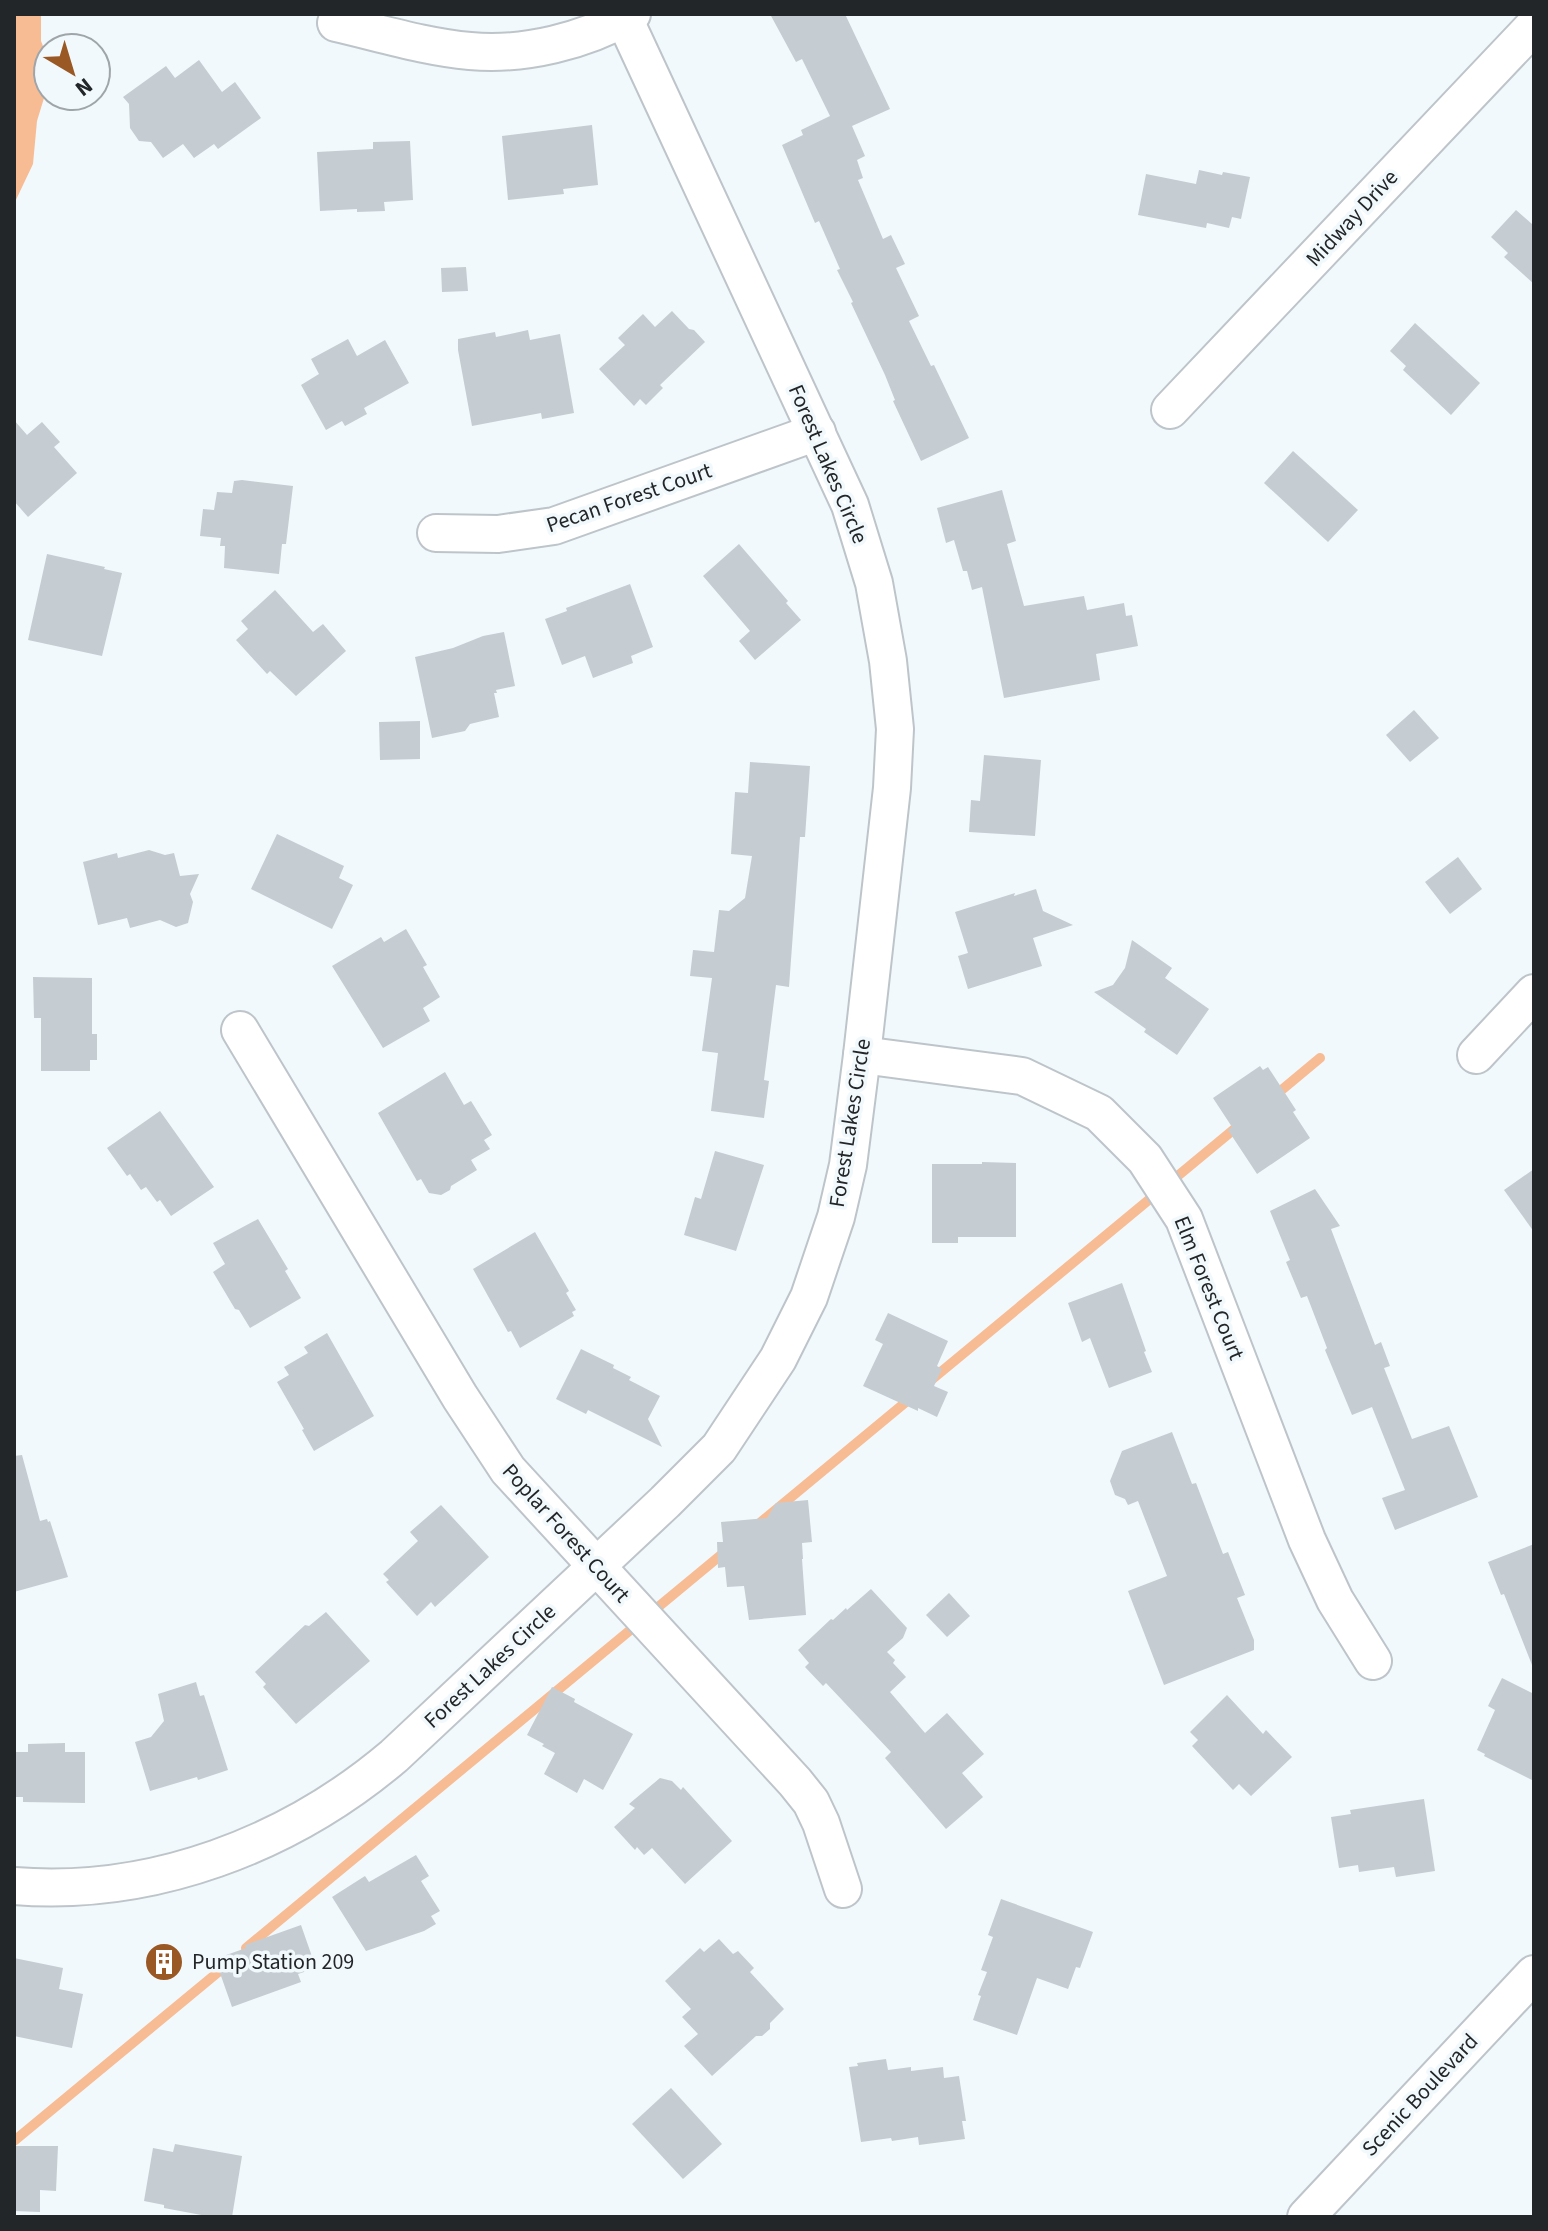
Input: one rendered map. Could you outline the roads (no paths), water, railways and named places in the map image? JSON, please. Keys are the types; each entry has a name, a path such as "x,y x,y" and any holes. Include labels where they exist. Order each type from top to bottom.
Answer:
{"street":[{"path":"336,23 471,51 518,51 555,45 596,32 626,15"},
{"name":"Forest Lakes Circle","path":"14,1886 91,1886 158,1876 224,1857 292,1826 360,1785 719,1448 778,1359 809,1297 836,1217 848,1165 892,788 895,729 888,661 874,583 850,505 626,15"},
{"name":"Midway Drive","path":"1170,410 1534,26"},
{"name":"Pecan Forest Court","path":"436,533 498,534 554,526 817,432"},
{"path":"1476,1055 1534,993"},
{"name":"Poplar Forest Court","path":"240,1030 460,1397 508,1470 811,1802 843,1889"},
{"name":"Elm Forest Court","path":"862,1055 1022,1076 1099,1113 1145,1159 1184,1219 1307,1540 1335,1600 1373,1661"},
{"name":"Scenic Boulevard","path":"1306,2217 1534,1974"}],"waterway":[{"path":"1272,1098 1320,1058"},
{"path":"930,1381 1238,1126"},
{"path":"755,1527 912,1397"},
{"path":"246,1948 727,1550"},
{"path":"14,2141 228,1964"}],"place":[{"name":"Pump Station 209","path":"164,1962"}]}
